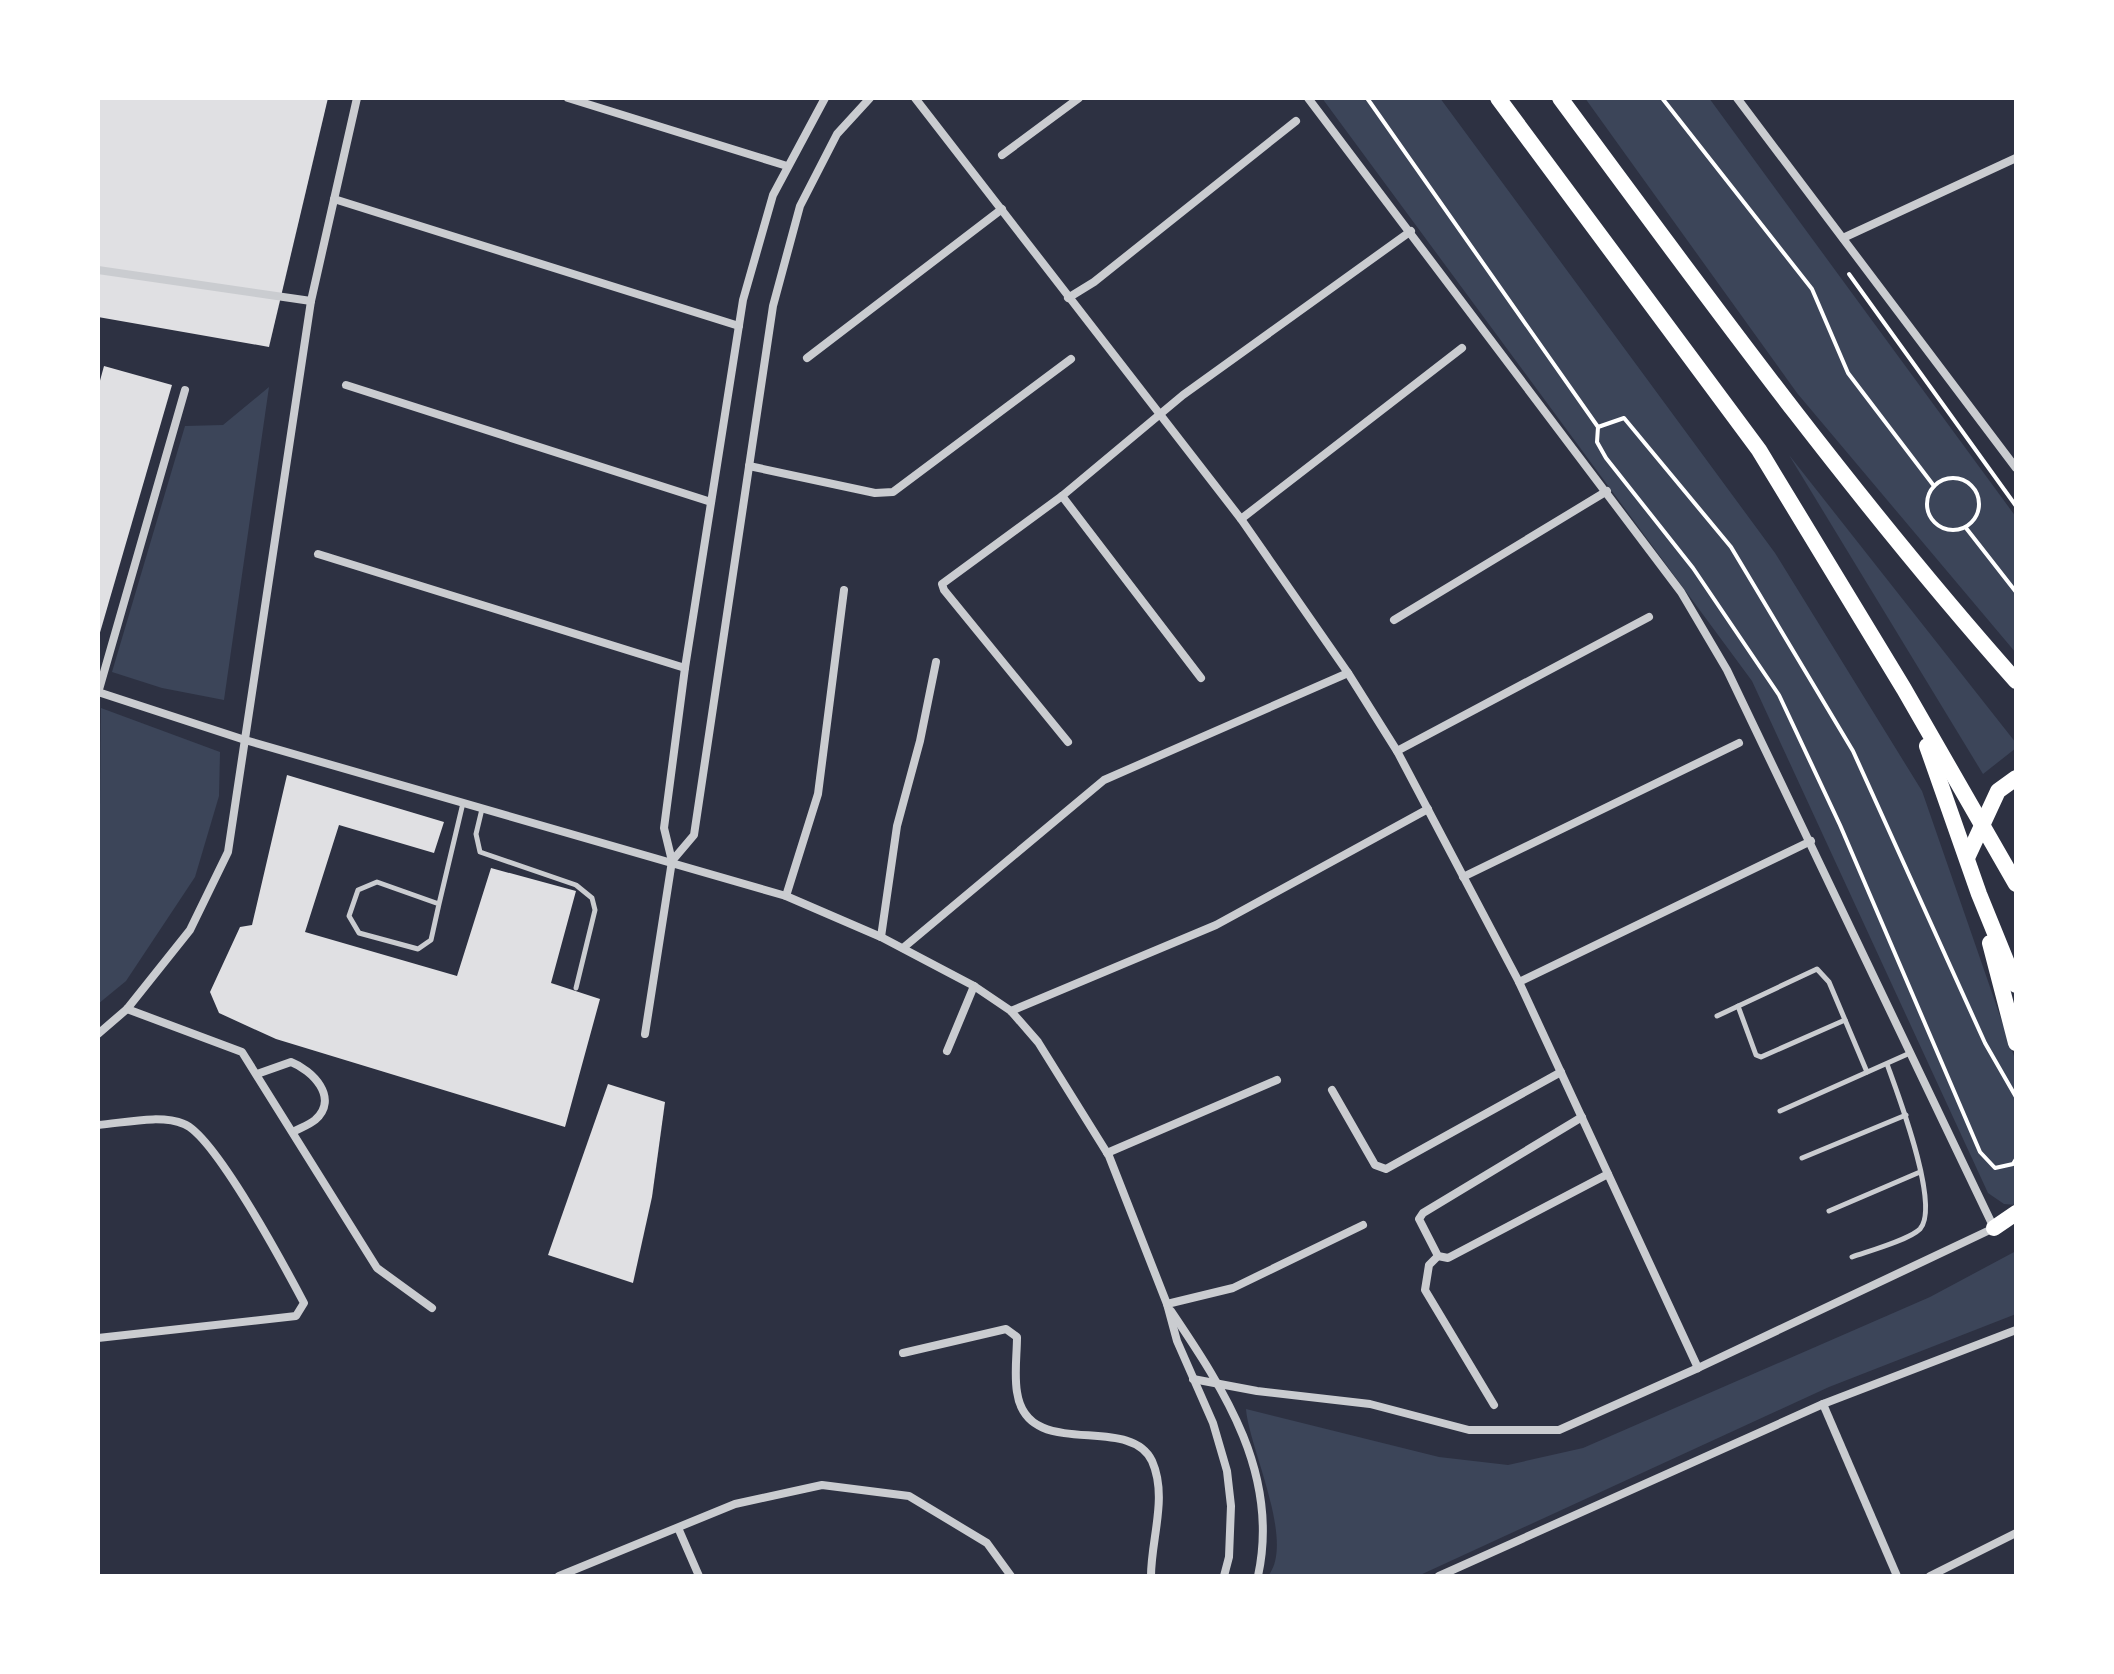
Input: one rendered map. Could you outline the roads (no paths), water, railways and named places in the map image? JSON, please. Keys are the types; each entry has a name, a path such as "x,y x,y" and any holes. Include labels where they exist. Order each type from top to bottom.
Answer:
{"main road":[{"path":"1498,98 1759,450 1904,689 2016,884"},
{"path":"1560,98 1776,392 1924,578 2016,681"},
{"path":"1904,689 1933,759 1979,894 2016,985"},
{"path":"1967,858 1998,791 2016,778"},
{"path":"1979,894 2016,1043"},
{"path":"1994,1228 2016,1213"},
{"path":"1994,1228 2016,1229"}],"street":[{"path":"98,1034 127,1009 190,930 228,852 311,301 357,98"},
{"path":"568,98 787,166"},
{"path":"645,1034 672,861 664,828 685,668 739,326 764,223 787,166 825,98"},
{"path":"672,861 694,835 773,306 800,206 837,134 870,98"},
{"path":"915,98 1241,519 1348,673 1397,751 1519,982 1698,1368"},
{"path":"1002,155 1079,98"},
{"path":"1193,1379 1370,1404 1469,1430 1559,1430 1994,1228 1727,670 1681,592 1308,98"},
{"path":"1737,98 2016,468"},
{"path":"1068,298 1094,282 1296,121"},
{"path":"1843,238 2016,158"},
{"path":"334,199 739,326"},
{"path":"807,358 1002,209"},
{"path":"1068,742 942,584 1062,496 1159,414 1411,231"},
{"path":"98,270 311,301"},
{"path":"1241,519 1462,348"},
{"path":"749,466 875,493 893,492 1071,359"},
{"path":"346,385 711,502"},
{"path":"185,390 98,692 245,740 786,896 903,948 974,986 1011,1011 1038,1042 1107,1153 1167,1304 1177,1341 1213,1423 1227,1471 1231,1506 1224,1576"},
{"path":"1394,620 1607,491"},
{"path":"1062,496 1201,678"},
{"path":"318,554 685,668"},
{"path":"786,896 818,794 844,590"},
{"path":"1397,751 1649,617"},
{"path":"881,937 897,826 923,731 936,662"},
{"path":"903,948 1104,780 1348,673"},
{"path":"1463,877 1739,743"},
{"path":"1011,1011 1216,925 1428,809"},
{"path":"1519,982 1811,841"},
{"path":"947,1051 974,986"},
{"path":"127,1009 236,1049 257,1074 377,1268 432,1308"},
{"path":"257,1074 291,1062 308,1068 322,1085 323,1108 316,1119 293,1132"},
{"path":"1332,1090 1375,1165 1386,1169 1561,1072"},
{"path":"1107,1153 1277,1080"},
{"path":"1582,1117 1423,1213 1419,1219 1421,1227 1438,1256 1448,1258 1608,1174"},
{"path":"98,1125 172,1120 189,1125 215,1155 304,1303 296,1316 98,1338"},
{"path":"1167,1304 1233,1288 1363,1225"},
{"path":"1438,1256 1429,1265 1425,1290 1494,1405"},
{"path":"1167,1304 1220,1384 1238,1419 1262,1497 1265,1524 1258,1576"},
{"path":"903,1353 1006,1329 1017,1337 1017,1393 1024,1412 1036,1423 1055,1432 1128,1441 1145,1451 1155,1470 1158,1500 1151,1576"},
{"path":"1439,1576 1823,1404 2016,1330"},
{"path":"1823,1404 1897,1576"},
{"path":"559,1576 679,1530 735,1504 822,1485 909,1496 987,1543 1011,1576"},
{"path":"679,1530 699,1576"},
{"path":"1930,1576 2016,1533"}],"lane":[{"path":"439,904 377,882 358,890 349,916 359,933 418,949 431,940 464,802"},
{"path":"482,808 476,834 480,852 576,885 592,898 595,910 576,988"},
{"path":"1717,1016 1817,969 1824,973 1867,1072"},
{"path":"1738,1006 1756,1055 1761,1057 1845,1020"},
{"path":"1780,1111 1911,1053"},
{"path":"1852,1257 1918,1231 1925,1221 1920,1172 1906,1115 1887,1064"},
{"path":"1802,1158 1906,1115"},
{"path":"1829,1211 1920,1172"}]}
